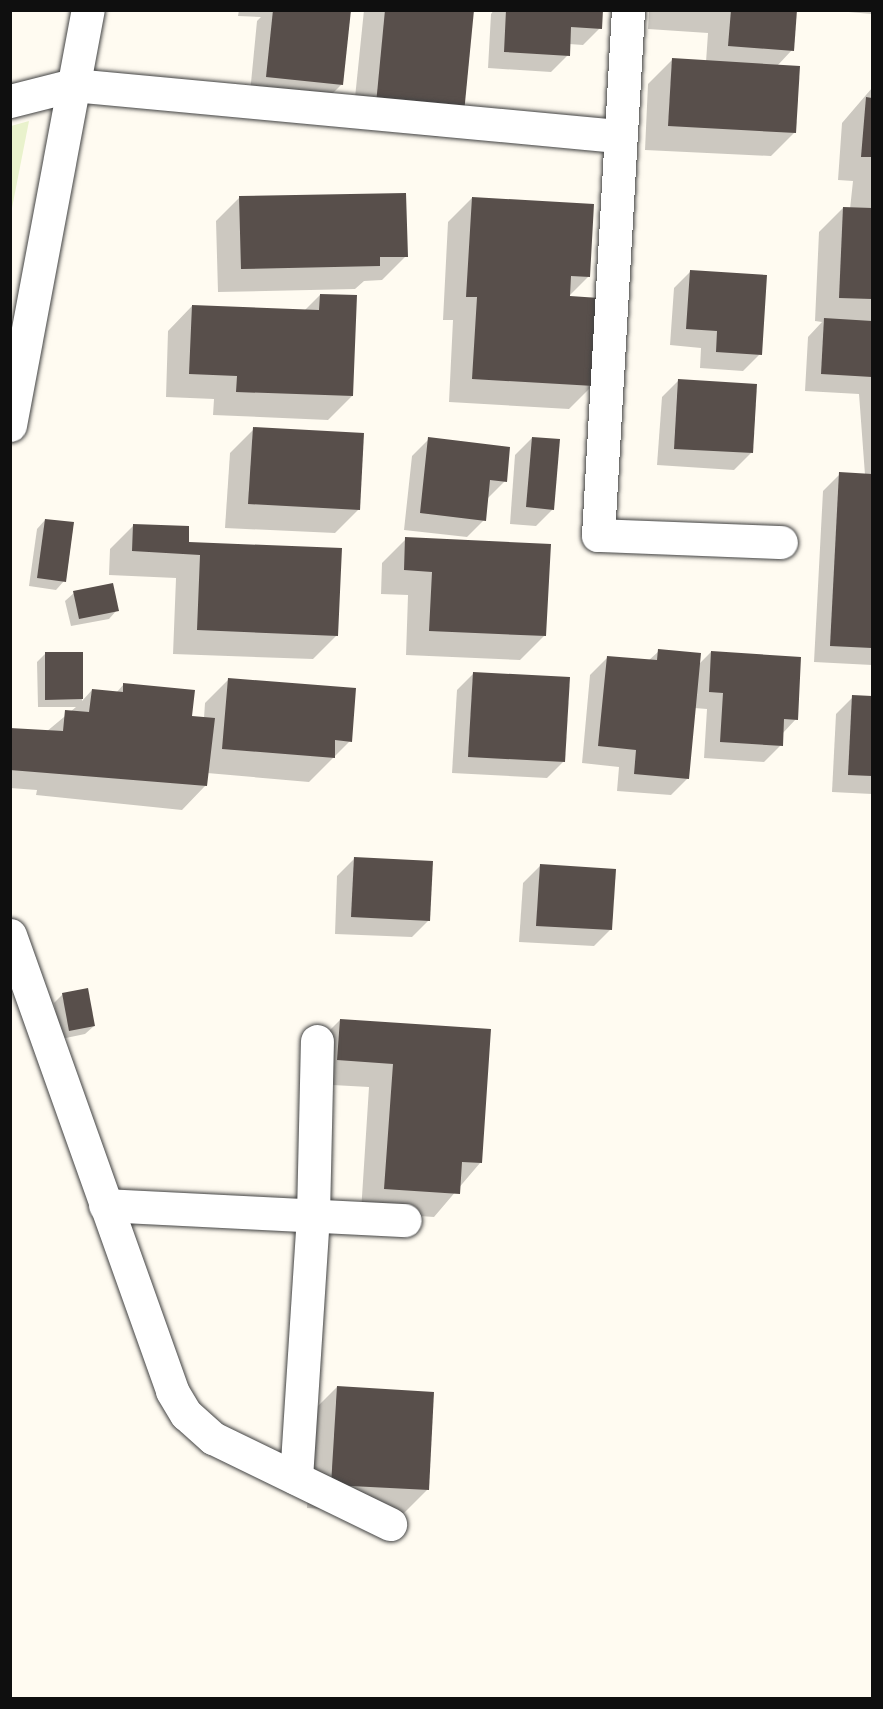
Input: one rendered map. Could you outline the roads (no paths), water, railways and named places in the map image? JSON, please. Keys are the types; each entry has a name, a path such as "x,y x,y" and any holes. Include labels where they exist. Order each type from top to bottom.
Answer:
{"street":[{"path":"10,424 88,10"},
{"path":"628,10 618,136 598,535 781,542"},
{"path":"10,101 74,84 618,136"},
{"path":"10,935 172,1391 186,1414 213,1438 390,1524"},
{"path":"296,1478 313,1215 317,1041"},
{"path":"105,1205 405,1220"}]}
